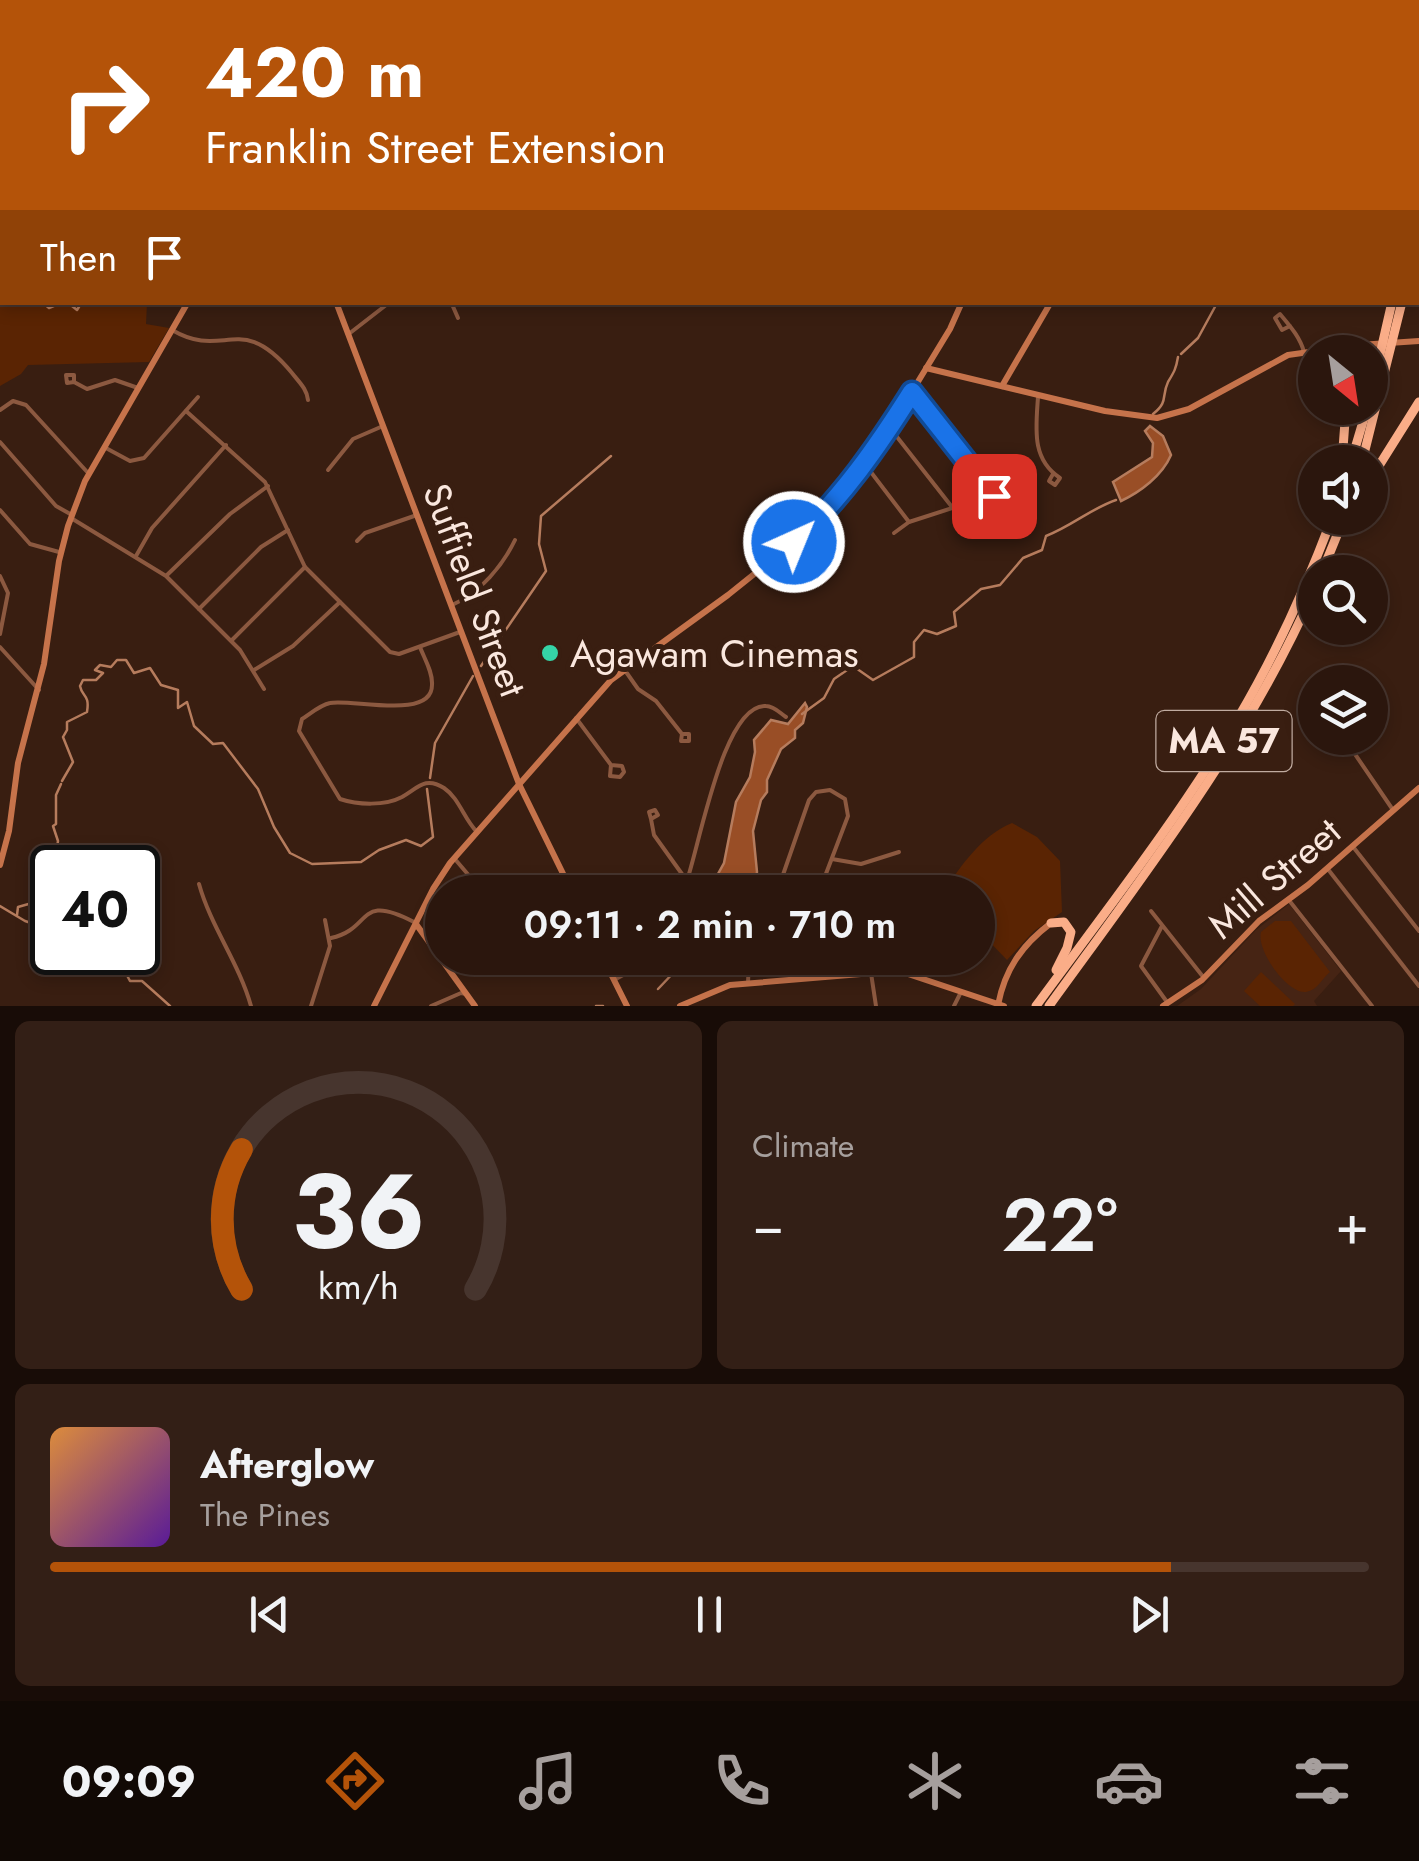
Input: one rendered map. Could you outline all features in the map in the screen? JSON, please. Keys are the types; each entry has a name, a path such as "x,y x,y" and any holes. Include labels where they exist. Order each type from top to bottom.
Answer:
{"highway":[{"path":"1384,335 1391,305"},
{"path":"1366,445 1401,305"},
{"path":"1388,451 1419,402"},
{"name":"MA 57","path":"1034,1006 1215,756 1298,609"},
{"name":"MA 57","path":"1048,1006 1212,779 1264,692 1298,614"},
{"path":"1034,1006 1071,937 1066,924 1051,922"}],"street":[{"path":"0,863 9,832 18,763 40,680 61,552 72,516 104,447 186,305"},
{"name":"Suffield Street","path":"337,305 519,784 564,875"},
{"path":"348,334 386,305"},
{"path":"452,305 458,318"},
{"path":"374,1006 441,874 454,858 624,669 688,627 794,542 830,505 890,428 960,305"},
{"path":"1002,386 1049,305"},
{"path":"1290,326 1298,341"},
{"path":"172,330 194,342 236,338 263,344 307,391 308,400"},
{"path":"1388,343 1419,341"},
{"path":"926,368 1141,418 1166,417 1192,408 1278,359 1298,354"},
{"path":"74,382 88,390 115,380 138,388"},
{"path":"912,392 1014,521"},
{"path":"1038,394 1036,445 1054,474"},
{"path":"104,447 128,460 142,460 198,397"},
{"path":"0,410 13,401 26,405 90,474"},
{"path":"186,411 268,486 306,568 395,654 461,631"},
{"path":"328,470 354,438 383,426"},
{"path":"890,428 953,508"},
{"path":"0,442 56,506 166,576 232,640 264,689"},
{"path":"136,556 152,528 226,446"},
{"path":"864,463 909,522"},
{"path":"166,576 237,507 268,486"},
{"path":"894,534 909,522 974,501"},
{"path":"0,510 30,544 61,552"},
{"path":"357,541 366,532 416,515"},
{"path":"199,609 261,547 288,530"},
{"path":"450,605 468,596 494,572 515,540"},
{"path":"232,640 306,568"},
{"path":"0,576 8,593 0,634"},
{"path":"254,670 293,646 340,602"},
{"path":"420,646 432,682 428,696 398,706 330,703 302,719 299,733 340,799 379,802 400,798 422,783 432,783 452,795 477,832"},
{"path":"0,647 38,690"},
{"path":"624,669 682,734"},
{"path":"30,680 40,680"},
{"path":"690,875 700,825 730,739 760,706 772,707 786,717"},
{"path":"576,718 611,764"},
{"path":"1356,755 1393,810"},
{"name":"Mill Street","path":"1167,1005 1204,979 1259,920 1327,868 1419,788"},
{"path":"783,875 809,800 816,792 826,790 840,794 848,809 825,875"},
{"path":"651,819 654,835 683,875"},
{"path":"1352,846 1419,931"},
{"path":"831,859 862,864 899,852"},
{"path":"454,858 468,875"},
{"path":"677,867 692,866"},
{"path":"1327,868 1419,986"},
{"path":"199,884 251,1006"},
{"path":"1288,899 1372,1006"},
{"path":"331,938 345,933 376,910 391,910 416,923 475,1006"},
{"path":"1151,911 1204,979"},
{"path":"312,1006 331,938 325,920"},
{"path":"911,975 1001,1005 1004,982 1016,958 1051,922"},
{"path":"1162,926 1141,966 1167,1005"},
{"path":"612,975 628,1006"},
{"path":"614,980 623,975"},
{"path":"748,975 748,983"},
{"path":"790,980 791,975"},
{"path":"680,1006 722,987 846,975"},
{"path":"871,975 876,1006"},
{"path":"431,1006 466,994"},
{"path":"954,1006 960,994"}],"shaded area":[{"path":"0,305 147,305 146,324 169,328 149,362 28,365 0,386"},
{"path":"1150,426 1163,436 1171,455 1150,483 1121,501 1113,482 1152,457 1153,443 1145,431"},
{"path":"805,703 803,723 795,730 795,738 781,749 761,800 753,831 756,875 717,875 724,863 736,802 750,777 754,740 771,720 788,724"},
{"path":"1012,823 1037,837 1060,861 1062,912 1034,931 1007,960 995,948 995,875 955,875 982,843"},
{"path":"1289,904 1341,971 1314,1001 1317,1006 1177,1006 1201,989 1256,930"},
{"path":"1275,921 1291,921 1330,972 1310,991 1298,991 1282,979 1263,949 1261,932"},
{"path":"1261,972 1293,1006 1260,1006 1244,991"}],"waterway":[{"path":"46,305 56,305"},
{"path":"71,305 77,310 80,305"},
{"path":"1181,354 1198,338 1216,305"},
{"path":"1153,414 1163,402 1178,357"},
{"path":"481,666 546,571 539,544 541,516 611,456"},
{"path":"802,714 824,698 834,679 853,666 873,680 914,657 914,642 924,630 937,634 956,626 954,612 981,589 1000,585 1023,558 1042,550 1046,536 1116,500"},
{"path":"62,781 73,762 63,737 67,722 87,712 87,699 80,686 83,680 96,680 103,673 95,670 100,665 111,667 117,660 126,660 134,673 150,668 161,685 178,690 178,708 187,702 194,726 213,744 223,743 258,789 290,853 312,864 361,862 406,840 421,846 433,837 427,789"},
{"path":"430,778 435,743 473,676"},
{"path":"57,845 53,826 61,784"},
{"path":"17,915 18,907 30,904"},
{"path":"0,906 30,923"},
{"path":"127,975 130,981 142,981 170,1006"},
{"path":"658,989 671,975"},
{"path":"596,1006 603,1006"}],"place":[{"name":"Agawam Cinemas","path":"550,653"}],"route":[{"path":"794,542 877,447 912,392 994,496"}]}
